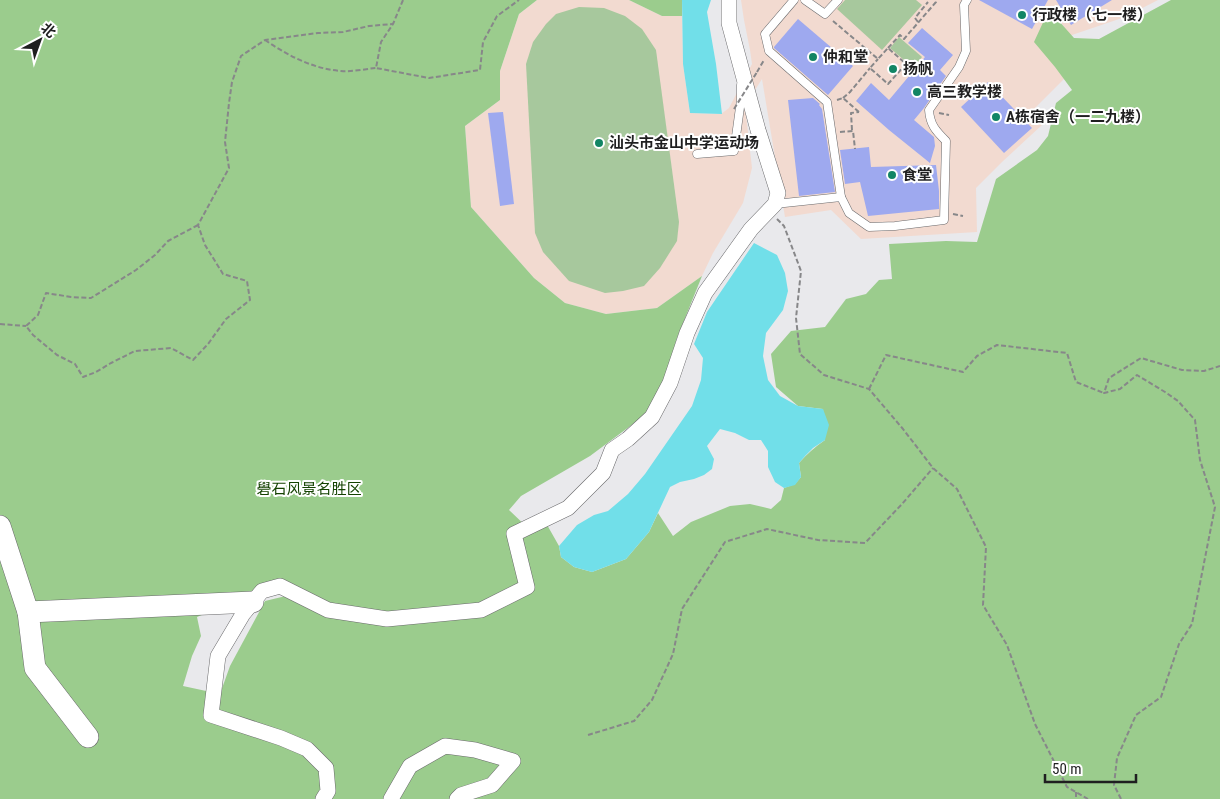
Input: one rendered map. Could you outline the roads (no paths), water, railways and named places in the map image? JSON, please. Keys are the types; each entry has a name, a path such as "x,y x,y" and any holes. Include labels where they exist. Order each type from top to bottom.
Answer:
{"street":[{"path":"323,799 328,791 326,768 307,749 281,738 210,715 218,656 243,614 253,602 262,592 280,586 328,610 387,619 481,610 528,587 514,534 568,508 603,473 612,450 628,439 652,417 670,383 687,333 705,294 751,229 772,207 778,193 740,68 729,23 729,0"},
{"path":"0,526 28,612 35,668 88,737"},
{"path":"28,612 253,602"},
{"path":"391,799 410,766 445,746 474,750 513,761 492,784 461,795 457,799"}],"lane":[{"path":"794,0 765,34 769,51 827,102 841,197 849,213 869,227 944,220 946,141 938,133 930,120 929,110 959,67 966,52 964,5 967,0"},
{"path":"805,0 825,14 838,0"},
{"path":"698,154 734,150 741,100 740,68"},
{"path":"772,207 841,197"}],"water":[{"path":"682,0 711,0 707,12 722,114 690,113 683,64"},
{"path":"754,243 777,255 785,273 788,291 783,310 766,333 763,356 768,380 780,396 798,406 823,409 829,425 825,440 813,448 799,463 801,477 795,485 784,488 775,482 768,467 768,451 761,440 749,440 735,433 720,429 707,446 714,459 712,469 704,475 670,487 649,532 626,559 592,572 574,567 561,557 559,546 577,525 594,515 608,511 628,494 645,474 692,406 701,380 703,358 694,344 707,312"}],"place":[{"name":"行政楼（七一楼）","path":"1022,15"},
{"name":"仲和堂","path":"813,57"},
{"name":"扬帆","path":"893,69"},
{"name":"高三教学楼","path":"917,92"},
{"name":"A栋宿舍（一二九楼）","path":"996,117"},
{"name":"汕头市金山中学运动场","path":"599,143"},
{"name":"食堂","path":"892,175"}],"park label":[{"name":"礐石风景名胜区","path":"309,489"}]}
